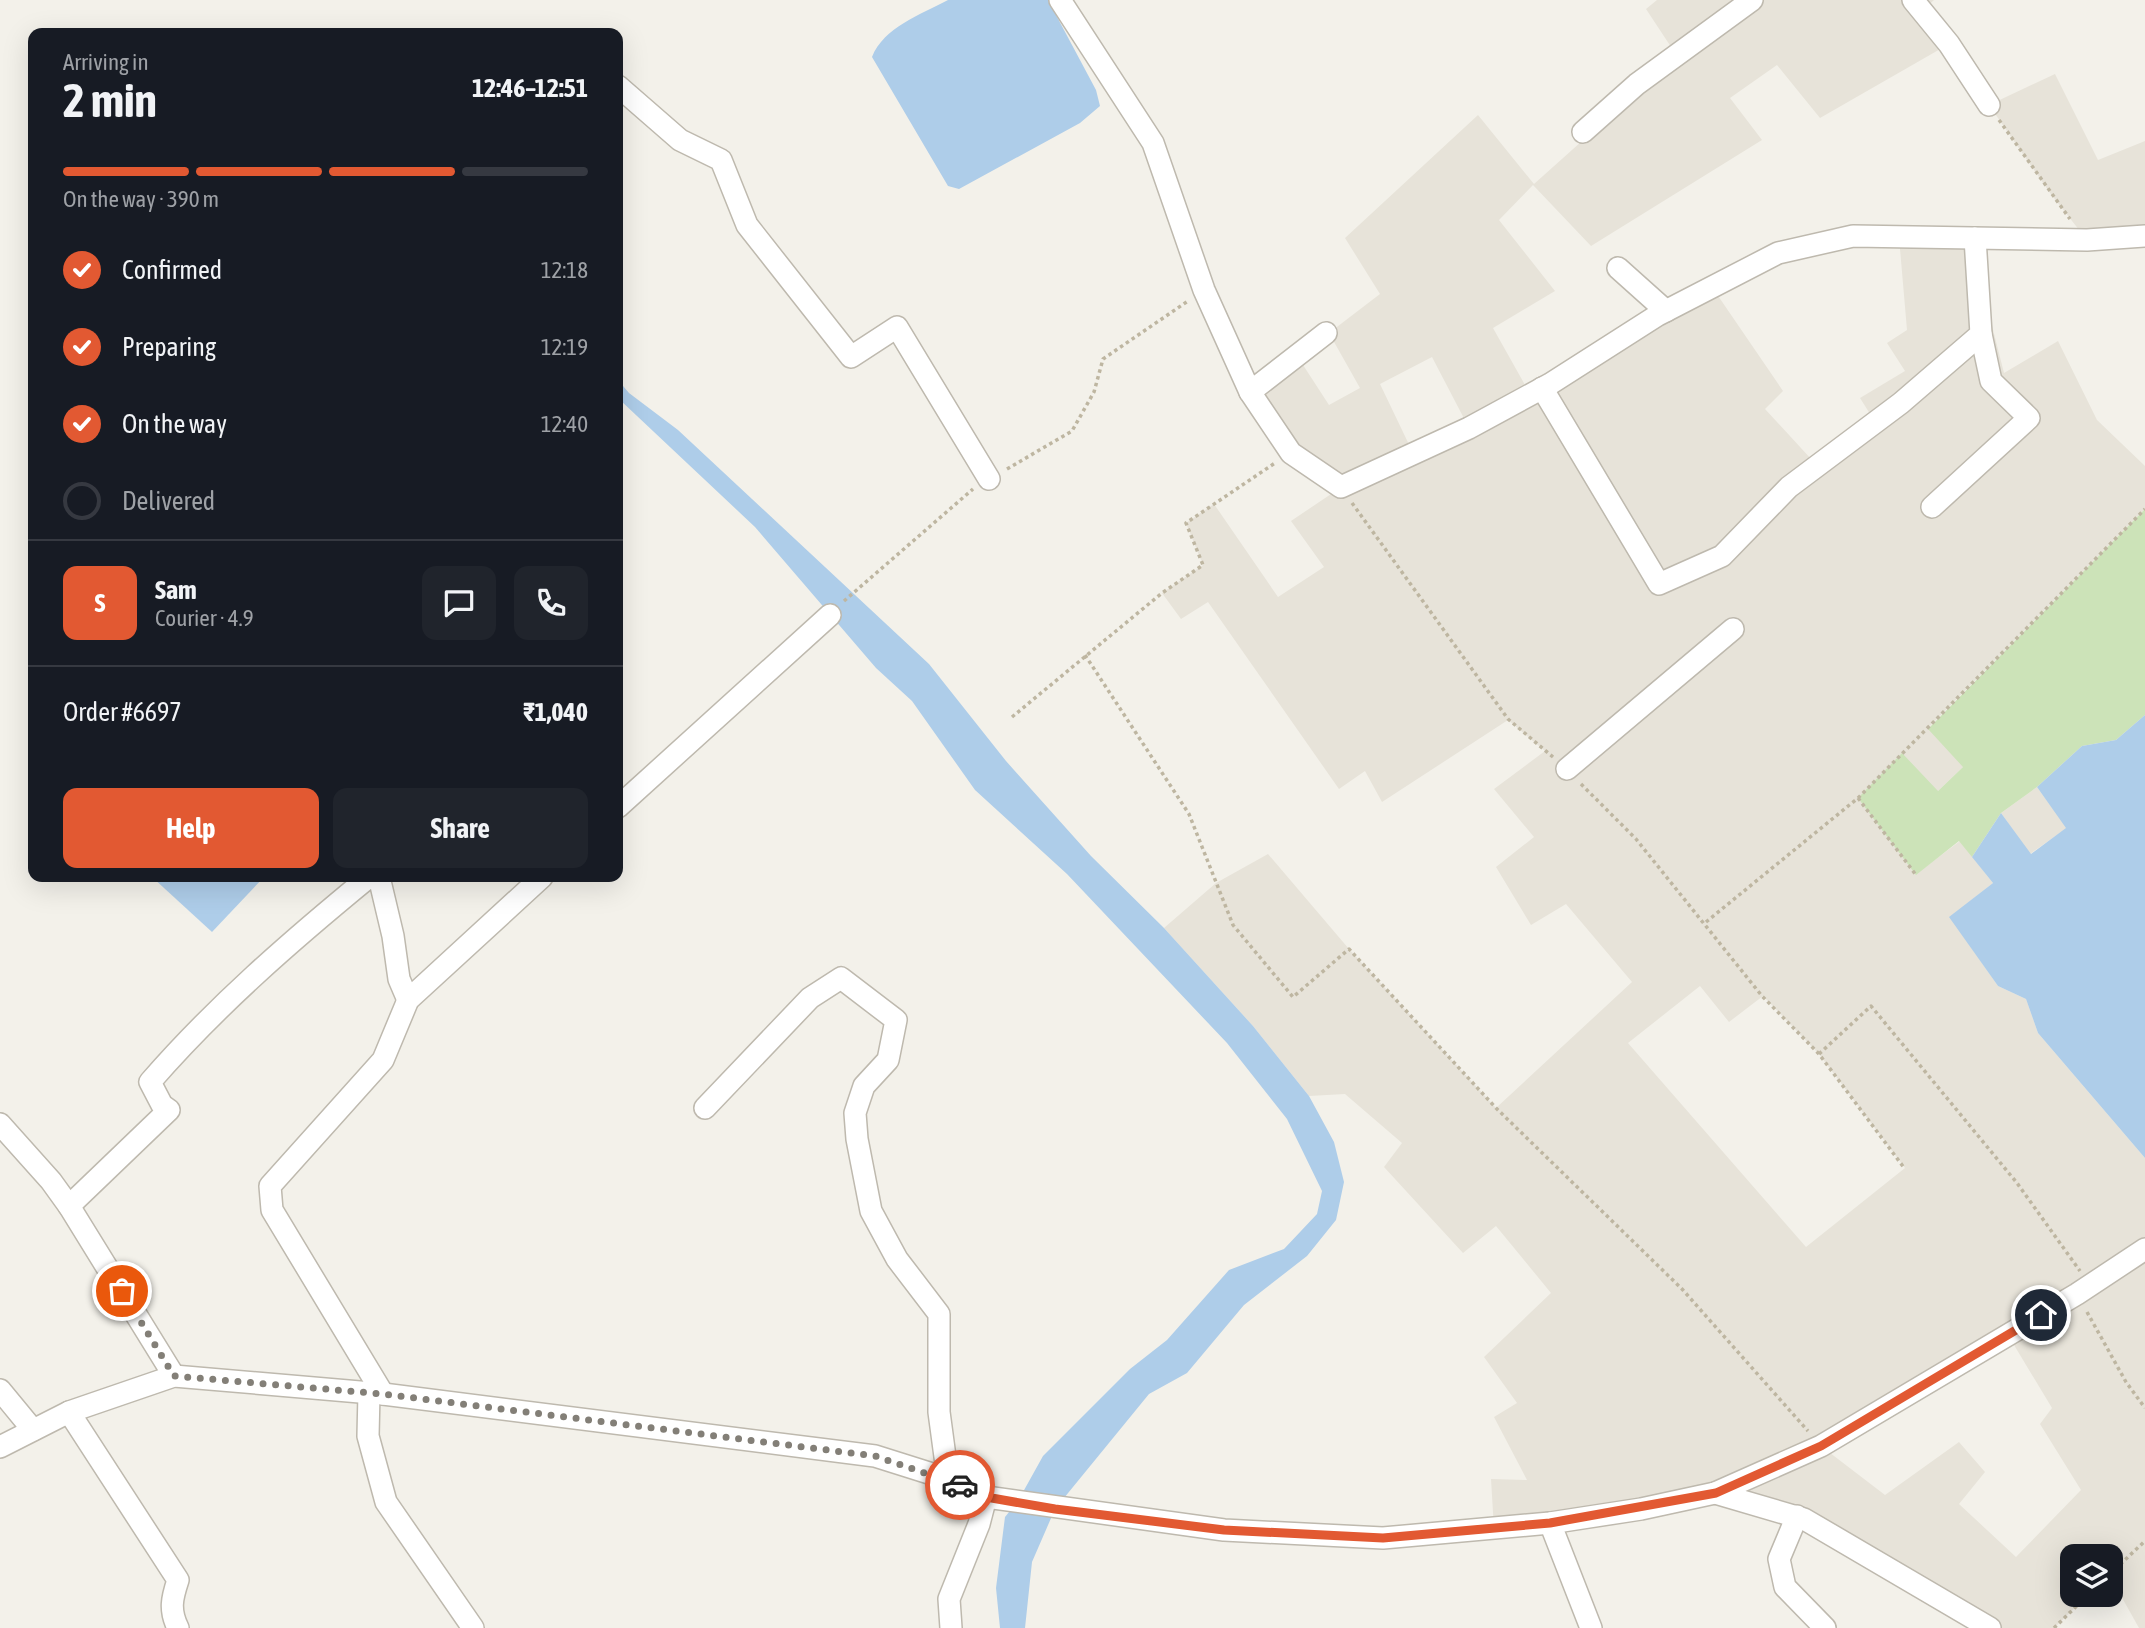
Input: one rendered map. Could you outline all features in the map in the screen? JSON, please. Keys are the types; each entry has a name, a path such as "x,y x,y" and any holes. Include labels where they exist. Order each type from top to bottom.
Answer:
{"street":[{"path":"1060,0 1153,143 1205,290 1250,392 1291,453 1341,488 1414,455 1542,388 1666,310 1778,253 1853,236 2087,240 2145,236"},
{"path":"1583,132 1637,83 1752,0"},
{"path":"1913,0 1949,44 1989,105"},
{"path":"623,90 680,140 721,160 747,225 850,357 897,327 989,479"},
{"path":"1932,507 2029,418 1992,381 1981,334 1975,238"},
{"path":"1618,268 1666,310"},
{"path":"1250,392 1326,333"},
{"path":"1542,388 1659,584 1722,556 1789,487 1901,403 1981,334"},
{"path":"623,795 831,615"},
{"path":"1567,769 1733,629"},
{"path":"69,1206 169,1110 162,1105 150,1082 196,1028 260,969 363,882"},
{"path":"380,882 393,936 399,979 408,1000"},
{"path":"473,1628 386,1502 368,1436 376,1394 272,1210 270,1186 383,1060 408,1000 537,882"},
{"path":"705,1108 810,998 841,978 896,1020 888,1060 864,1086 855,1113 857,1139 871,1211 897,1259 939,1314 939,1412 948,1479"},
{"path":"0,1124 51,1181 69,1206 174,1376"},
{"path":"0,1447 69,1412 174,1376 376,1394 875,1456 948,1479 986,1497 1055,1509 1224,1530 1383,1538 1550,1523 1716,1493 1821,1446 2145,1249"},
{"path":"0,1390 33,1430"},
{"path":"69,1412 178,1580 171,1602 169,1625"},
{"path":"1716,1493 1797,1516 1990,1628"},
{"path":"951,1628 949,1599 979,1524 986,1497"},
{"path":"1797,1516 1779,1559 1785,1587 1825,1628"},
{"path":"1550,1523 1591,1628"}],"path":[{"path":"1989,105 2050,193 2087,240"},
{"path":"1103,359 1205,290"},
{"path":"1012,717 1162,593 1203,565 1186,523 1291,453"},
{"path":"1341,488 1508,719 1567,769 1636,839 1706,922 1762,996 1819,1054 1905,1169"},
{"path":"1706,922 1858,798 2145,509"},
{"path":"1085,655 1189,814 1233,925 1293,996 1349,949 1496,1108 1682,1289 1821,1446"},
{"path":"1858,798 1916,874"},
{"path":"1819,1054 1871,1006 2018,1183 2083,1289 2126,1382 2145,1408"},
{"path":"2123,1562 2145,1541"},
{"path":"2054,1628 2076,1607"}],"shaded area":[{"path":"1657,0 1934,0 1922,11 1949,44 1820,118 1777,65 1730,98 1762,140 1591,246 1533,185 1499,220 1555,291 1493,328 1530,394 1712,287 1783,391 1765,409 1812,460 1872,417 1860,398 1905,371 1887,343 1907,330 1899,237 1984,238 1987,306 2004,373 2058,341 2097,420 2145,466 2145,509 1928,728 1964,766 1938,791 1916,874 1960,841 1993,883 1950,917 1998,986 2026,999 2038,1033 2145,1158 2145,1628 2139,1628 2123,1599 2123,1544 2060,1544 2060,1607 2076,1607 2054,1628 1971,1628 1804,1519 1716,1493 1494,1529 1491,1479 1527,1480 1494,1417 1517,1403 1484,1357 1551,1293 1496,1226 1463,1253 1384,1167 1402,1143 1345,1094 1309,1096 1253,1026 1164,928 1216,883 1268,854 1349,949 1496,1108 1632,982 1566,904 1531,925 1496,867 1534,837 1494,789 1545,751 1508,720 1382,802 1365,771 1339,789 1208,602 1181,619 1162,593 1203,565 1186,523 1214,504 1278,597 1324,567 1291,521 1340,488 1291,453 1250,392 1292,348 1329,405 1360,388 1329,333 1380,294 1345,238 1478,115 1534,184 1677,56 1646,9","holes":["1432,357 1469,428 1414,455 1380,384","1700,986 1729,1022 1763,996 1819,1054 1905,1168 1806,1247 1628,1043","2008,1335 2052,1408 2040,1424 2081,1490 2016,1557 1959,1504 1985,1472 1959,1442 1885,1495 1821,1446"]},
{"path":"2055,74 2098,160 2145,141 2145,236 2087,240 2050,193 1989,105"},
{"path":"2037,787 2067,828 2030,854 2001,813"}],"green space":[{"path":"2145,509 2145,715 2116,740 2082,746 2037,787 2001,813 1972,857 1959,841 1916,875 1858,798 1902,753 1938,791 1963,767 1928,729"}],"water":[{"path":"948,0 1048,0 1096,90 1100,106 1080,123 959,189 948,186 872,57 894,30"},
{"path":"623,386 678,430 929,664 1006,761 1091,856 1164,928 1253,1026 1309,1096 1334,1142 1344,1182 1336,1220 1307,1256 1244,1305 1187,1373 1149,1394 1055,1509 1032,1562 1025,1628 1000,1628 996,1588 1005,1517 1018,1501 1043,1456 1130,1369 1167,1340 1229,1270 1284,1249 1317,1214 1322,1191 1287,1119 1227,1043 1067,874 975,790 912,701 876,668 755,527 623,403"},
{"path":"2145,715 2145,1158 2038,1033 2026,999 1998,986 1949,917 1993,883 1972,857 2001,813 2031,854 2066,828 2037,787 2082,746 2116,740"},
{"path":"157,882 259,882 212,932"}],"way so far":[{"path":"122,1291 174,1376 383,1394 875,1456 960,1485"}],"route":[{"path":"960,1485 986,1497 1055,1509 1224,1530 1383,1538 1550,1523 1640,1509 1716,1493 1821,1446 2041,1315"}]}
